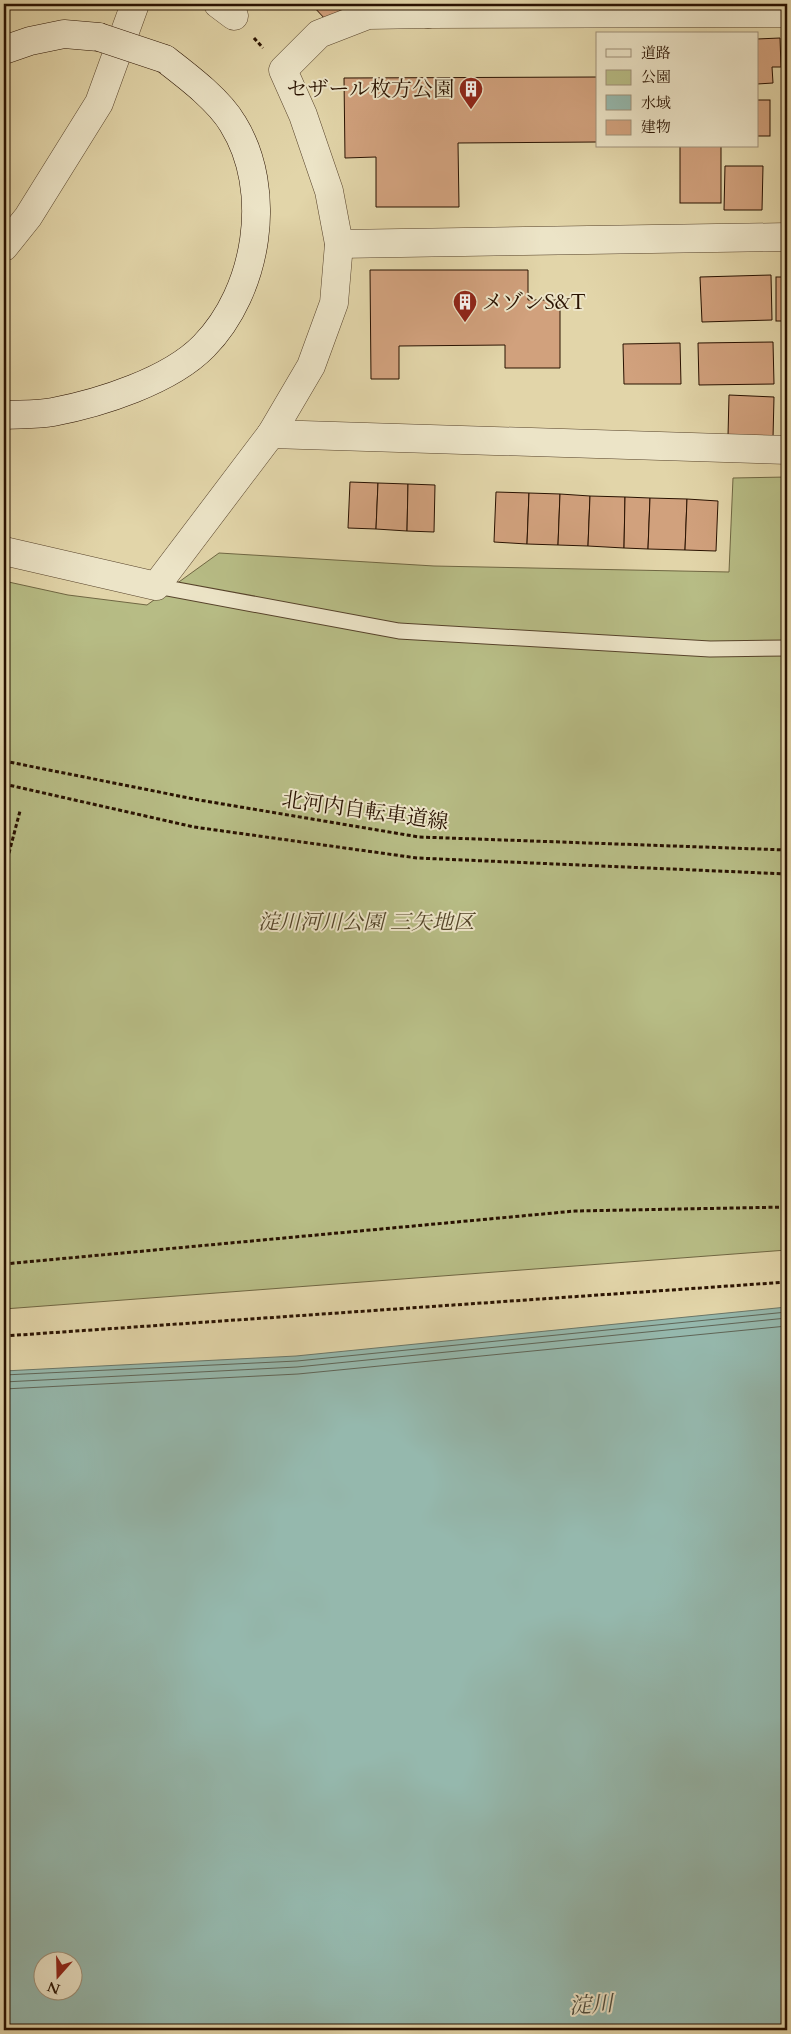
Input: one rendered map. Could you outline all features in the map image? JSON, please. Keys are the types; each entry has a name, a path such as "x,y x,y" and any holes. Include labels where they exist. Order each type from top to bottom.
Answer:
{"street":[{"path":"4,247 28,217 99,103 134,6"},
{"path":"4,551 156,586 270,434 311,366 334,303 339,244 329,191 303,115 276,62 319,34 368,15 428,9 787,12"},
{"path":"4,50 30,41 64,34 99,37 165,58 196,83 233,124 253,170 258,210 251,259 234,305 204,346 163,376 107,398 52,412 4,415"},
{"path":"339,244 787,237"},
{"path":"270,434 787,450"}],"lane":[{"path":"156,586 399,631 710,649 787,648"}],"path":[{"name":"北河内自転車道線","path":"4,761 199,800 420,837 787,850"},
{"name":"北河内自転車道線","path":"4,784 194,827 417,858 787,874"},
{"path":"4,872 20,811"},
{"path":"4,1264 575,1211 787,1208"},
{"path":"4,1336 787,1282"}],"green space":[{"name":"淀川河川公園 三矢地区","path":"787,477 787,1250 4,1309 4,581 68,595 147,605 219,553 434,566 729,572 733,478"}],"water":[{"name":"淀川","path":"787,1307 787,2030 4,2030 4,1371 296,1356"}],"building":[{"path":"311,4 345,4 346,6 327,21"},
{"path":"780,38 781,67 772,67 773,83 758,84 758,39"},
{"name":"セザール枚方公園","path":"596,77 596,142 458,143 459,207 376,207 376,157 345,158 344,78"},
{"path":"758,100 770,100 770,136 758,136"},
{"path":"680,148 721,148 721,203 680,203"},
{"path":"725,166 763,166 762,210 724,210"},
{"name":"メゾンS&T","path":"370,270 528,270 528,300 560,300 560,368 505,368 505,345 399,346 399,379 371,379"},
{"path":"771,275 772,320 702,322 700,277"},
{"path":"776,277 787,277 787,321 776,321"},
{"path":"773,342 774,384 699,385 698,343"},
{"path":"680,343 681,384 624,384 623,344"},
{"path":"729,395 774,397 773,438 728,436"},
{"path":"350,482 378,483 376,529 348,528"},
{"path":"378,483 408,484 407,531 376,529"},
{"path":"408,484 435,485 434,532 407,531"},
{"path":"496,492 529,493 527,544 494,542"},
{"path":"529,493 560,494 558,545 527,544"},
{"path":"560,494 590,496 588,546 558,545"},
{"path":"590,496 625,497 624,548 588,546"},
{"path":"625,497 650,498 648,549 624,548"},
{"path":"650,498 687,499 685,550 648,549"},
{"path":"687,499 718,501 716,551 685,550"}],"place":[{"name":"セザール枚方公園","path":"471,110"},
{"name":"メゾンS&T","path":"465,323"}]}
